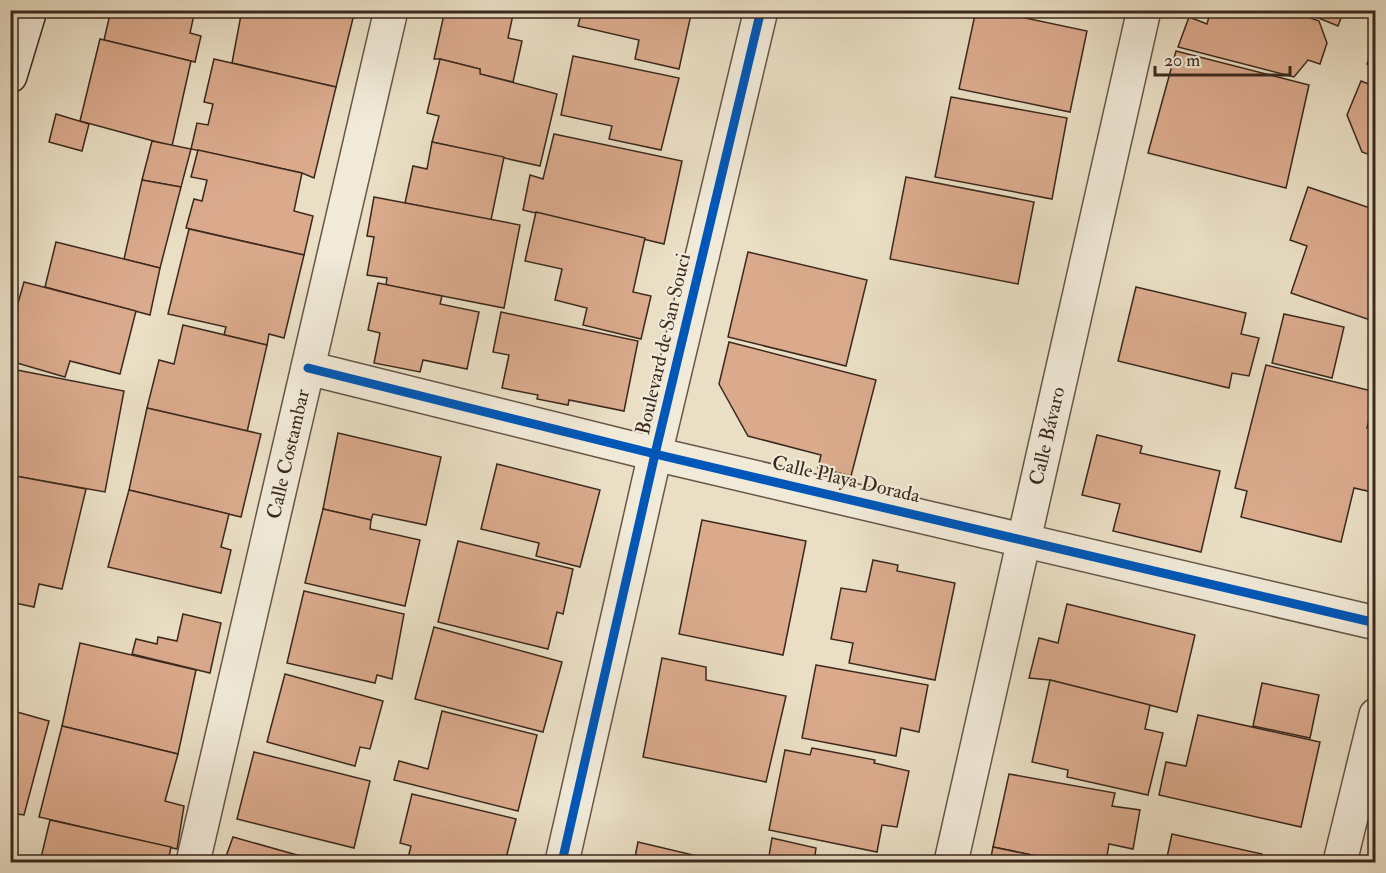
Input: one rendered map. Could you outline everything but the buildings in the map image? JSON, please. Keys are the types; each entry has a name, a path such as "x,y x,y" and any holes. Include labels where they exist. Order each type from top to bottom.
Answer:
{"street":[{"path":"10,76 30,10"},
{"name":"Calle Costambar","path":"193,862 391,10"},
{"name":"Boulevard de San Souci","path":"562,862 655,454 761,10"},
{"name":"Calle Bávaro","path":"951,862 1144,10"},
{"name":"Calle Playa Dorada","path":"308,368 655,454 1376,623"},
{"path":"1340,862 1376,715"}],"cycle path":[{"path":"562,862 655,454 761,10"},
{"path":"308,368 655,454 1376,623"}]}
